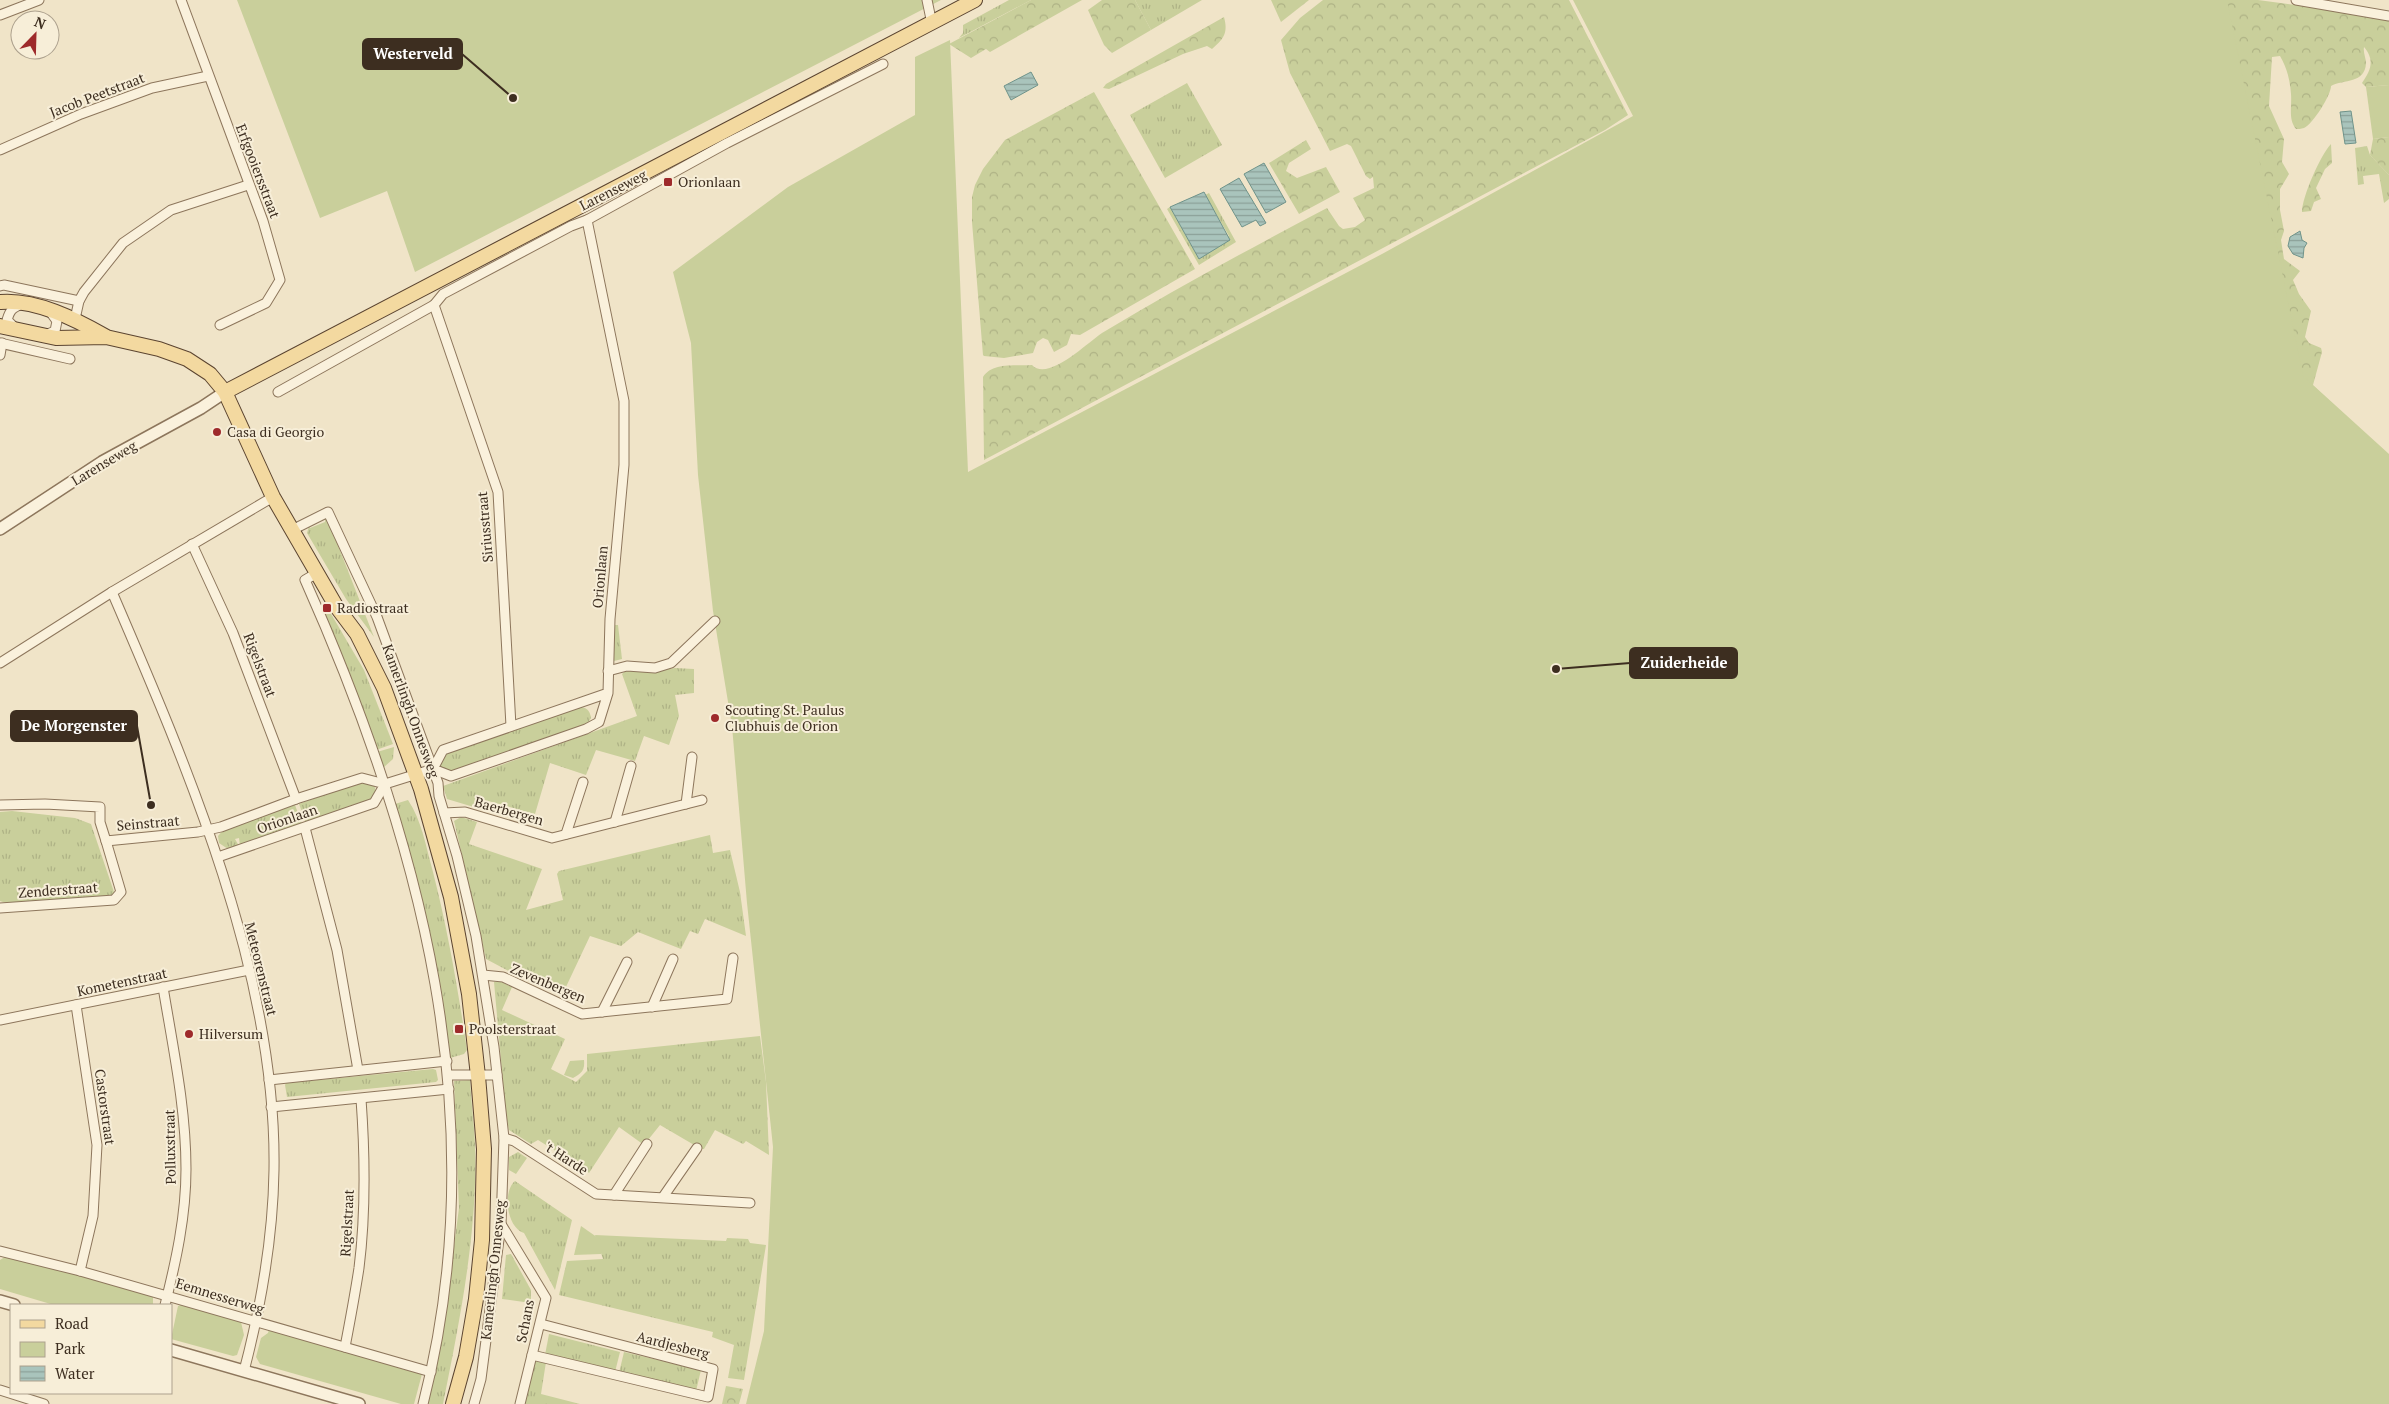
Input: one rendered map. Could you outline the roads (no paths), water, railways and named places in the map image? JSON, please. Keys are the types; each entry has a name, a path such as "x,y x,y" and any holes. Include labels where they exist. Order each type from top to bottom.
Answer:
{"main road":[{"name":"Larenseweg","path":"225,392 975,0"},
{"path":"0,302 23,304 49,310 75,320 106,337"},
{"path":"0,326 19,332 70,339 106,337"},
{"name":"Kamerlingh Onnesweg","path":"106,337 159,349 187,359 210,374 225,392 240,421 273,497 336,606 357,634 372,662 416,774 451,897 469,994 482,1037 487,1076 488,1128 484,1149 482,1240 476,1299 466,1357 453,1404"},
{"name":"Kamerlingh Onnesweg","path":"462,1404 466,1385 466,1357"}],"street":[{"path":"0,15 39,0"},
{"name":"Erfgooiersstraat","path":"180,0 263,221 280,280 266,303 220,325"},
{"path":"927,0 932,24"},
{"path":"2296,0 2389,16"},
{"name":"Larenseweg","path":"278,392 434,305 443,294 571,226 587,220 727,143 883,64"},
{"name":"Jacob Peetstraat","path":"0,150 90,110 152,88 208,76"},
{"path":"75,320 79,301 123,243 171,210 248,185"},
{"name":"Orionlaan","path":"433,768 451,776 586,729 599,722 608,693 610,619 624,465 624,401 587,220"},
{"path":"0,286 4,285 79,301"},
{"path":"19,332 7,320 13,308 23,304"},
{"name":"Siriusstraat","path":"434,305 498,492 511,726"},
{"path":"39,335 48,334 55,330 57,320 49,310"},
{"path":"0,354 1,343 70,359"},
{"name":"Larenseweg","path":"0,529 102,462 225,392"},
{"path":"0,663 112,592 273,497"},
{"name":"Kamerlingh Onnesweg","path":"292,530 328,512 377,617 433,768 467,899 483,975 487,1076 504,1138 501,1224 480,1379 474,1404"},
{"name":"Rigelstraat","path":"192,544 232,633 296,799"},
{"path":"317,573 305,580 346,677 385,784 416,887 447,1061 454,1187 448,1272 431,1372 423,1404"},
{"name":"Meteorenstraat","path":"112,592 168,721 218,857 249,970 269,1080 274,1171 268,1250 256,1323 244,1371"},
{"path":"608,671 627,666 655,668 671,663 715,621"},
{"path":"385,784 433,768 443,750 608,693"},
{"path":"686,804 692,757"},
{"path":"615,822 631,766"},
{"name":"Orionlaan","path":"207,830 362,778 385,784 374,803 218,857"},
{"path":"566,834 583,782"},
{"name":"Baerbergen","path":"444,813 465,812 552,838 702,800"},
{"name":"Seinstraat","path":"0,804 100,807 100,822 106,841 207,830"},
{"path":"305,828 337,950 358,1070"},
{"name":"Zenderstraat","path":"0,908 114,900 121,892 106,841"},
{"name":"Zevenbergen","path":"483,975 503,977 582,1014 727,999 733,958"},
{"path":"652,1007 673,959"},
{"path":"602,1012 627,962"},
{"name":"Kometenstraat","path":"0,1020 249,970"},
{"name":"Polluxstraat","path":"163,987 183,1103 186,1170 180,1244 166,1301"},
{"name":"Castorstraat","path":"76,1005 98,1145 94,1216 80,1271"},
{"path":"269,1080 447,1061"},
{"path":"448,1075 487,1076"},
{"path":"271,1107 449,1089"},
{"name":"Rigelstraat","path":"345,1347 359,1267 362,1222 364,1143 361,1099"},
{"name":"'t Harde","path":"504,1138 520,1145 596,1194 750,1203"},
{"path":"614,1195 647,1144"},
{"path":"663,1197 697,1148"},
{"name":"Schans","path":"501,1224 546,1298 520,1404"},
{"name":"Eemnesserweg","path":"0,1251 80,1271 166,1301 256,1323 431,1372"},
{"name":"Aardjesberg","path":"532,1355 708,1397 714,1369 540,1324"},
{"path":"172,1350 359,1404"},
{"path":"13,1394 44,1404"}],"water":[{"path":"1031,72 1038,85 1011,100 1004,86"},
{"path":"2351,111 2356,143 2345,144 2340,112"},
{"path":"1264,163 1286,202 1266,213 1244,174"},
{"path":"1239,178 1266,223 1260,226 1256,220 1242,227 1220,189"},
{"path":"1204,192 1230,240 1199,259 1170,207"},
{"path":"2300,231 2302,240 2307,243 2304,248 2303,258 2293,254 2288,246 2290,237"}],"place":[{"name":"Westerveld","path":"513,98"},
{"name":"Orionlaan","path":"668,182"},
{"name":"Casa di Georgio","path":"217,432"},
{"name":"Radiostraat","path":"327,608"},
{"name":"Zuiderheide","path":"1556,669"},
{"name":"Scouting St. Paulus Clubhuis de Orion","path":"715,718"},
{"name":"De Morgenster","path":"151,805"},
{"name":"Poolsterstraat","path":"459,1029"},
{"name":"Hilversum","path":"189,1034"}]}
